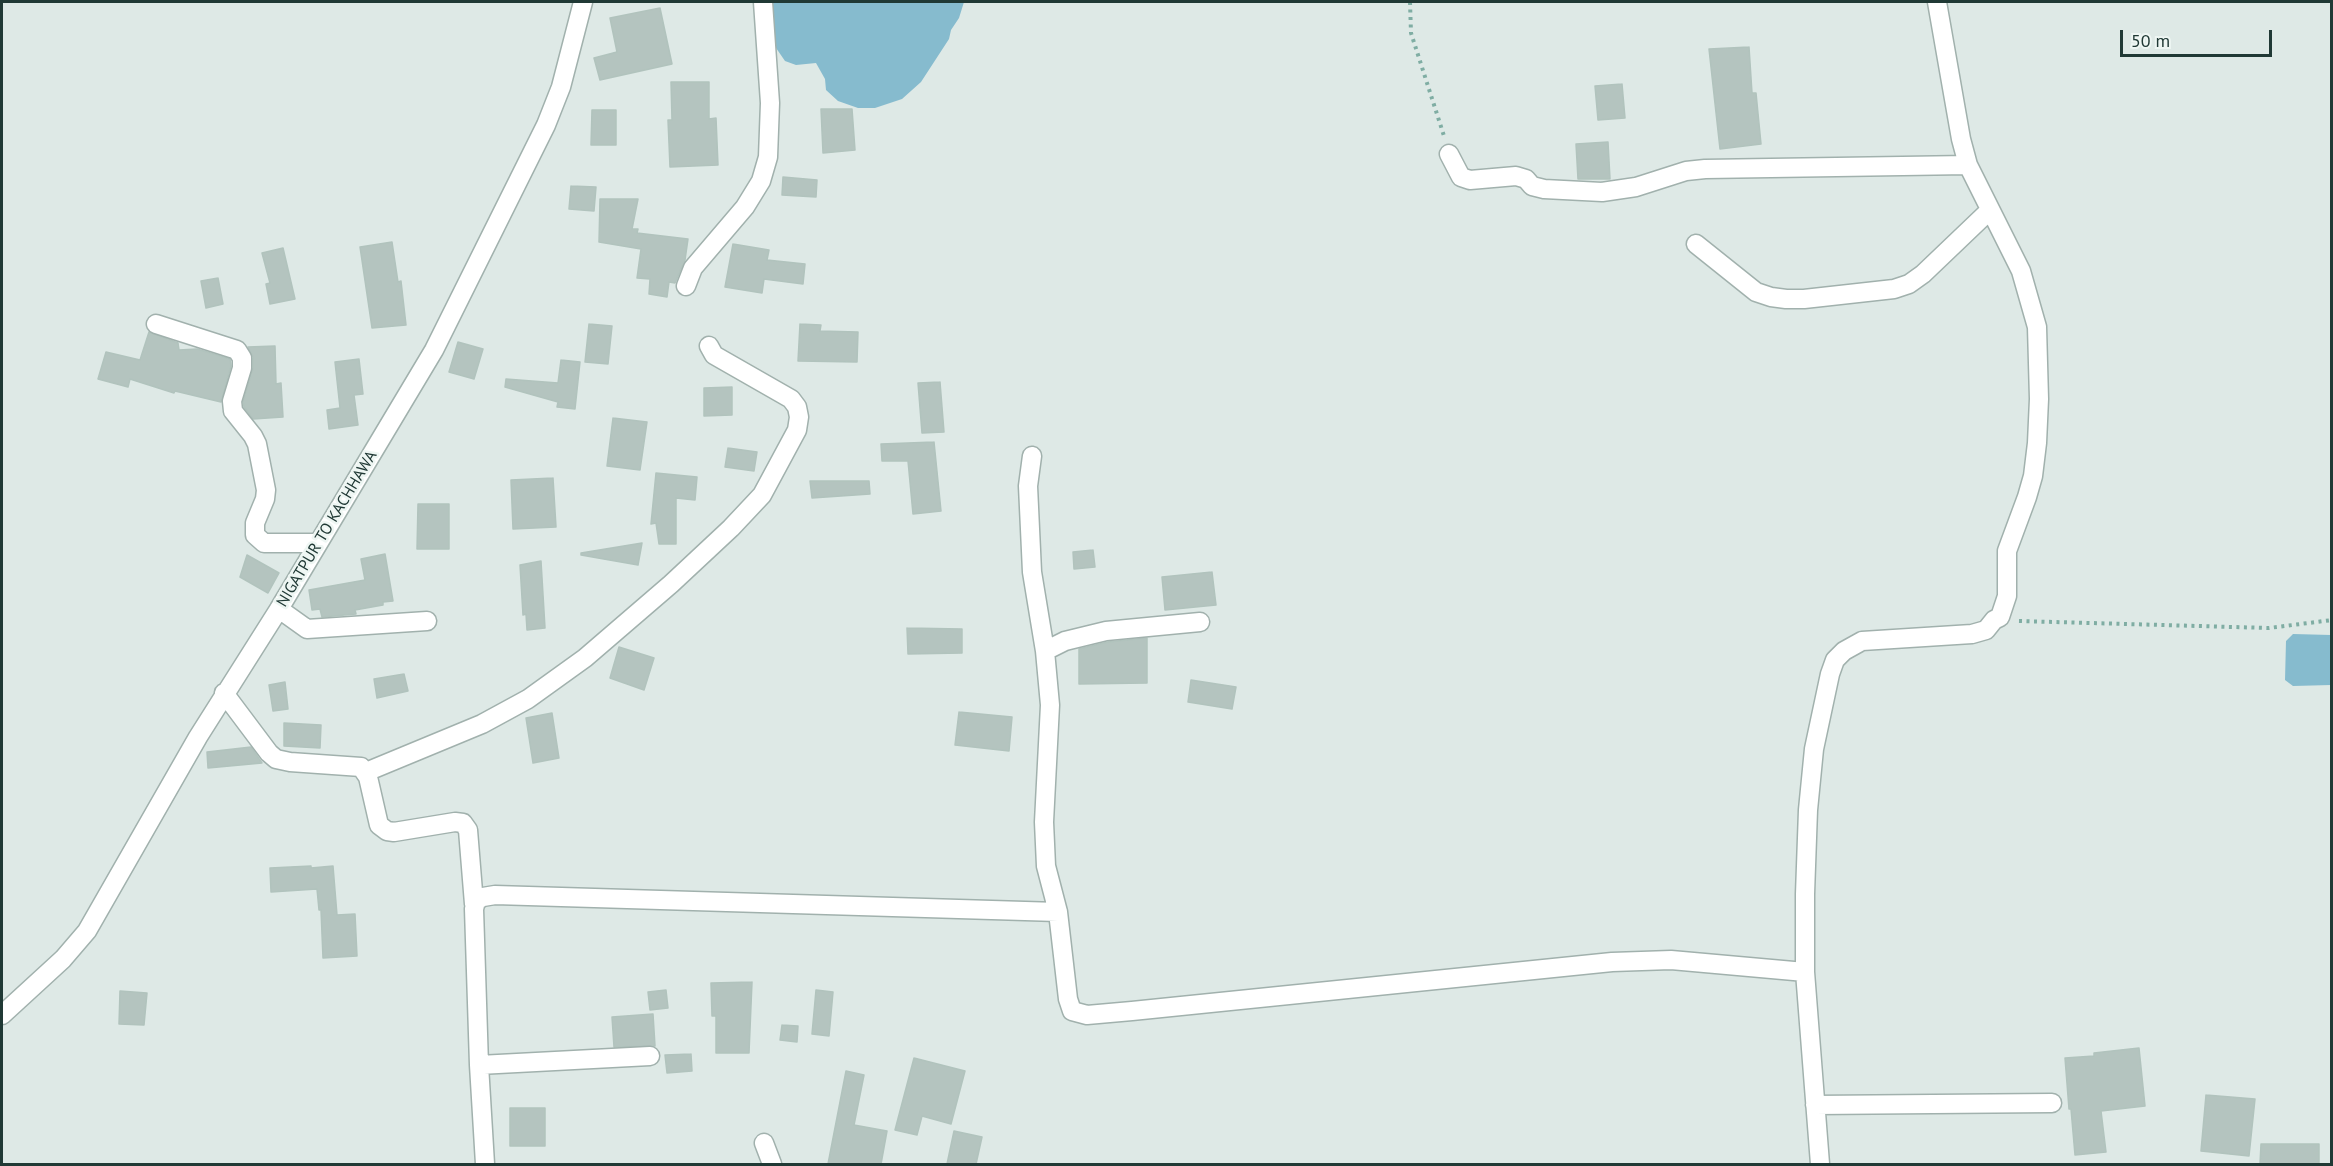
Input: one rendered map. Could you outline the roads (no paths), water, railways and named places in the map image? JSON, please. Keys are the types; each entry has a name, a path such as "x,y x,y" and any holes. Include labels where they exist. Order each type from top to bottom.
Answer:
{"street":[{"name":"NIGATPUR TO KACHHAWA","path":"2,1015 63,959 87,931 225,693 279,609 434,350 546,125 561,87 583,2"},
{"path":"686,286 693,268 745,207 760,180 768,156 770,103 763,2"},
{"path":"1820,1164 1805,972 1805,894 1814,749 1835,660 1844,651 1862,641 1972,634 1986,630 1994,620 2000,617 2005,608 2007,551 2033,476 2037,443 2039,399 2037,327 2031,299 2021,271 1968,165 1961,139 1937,2"},
{"path":"1449,154 1461,177 1470,180 1516,176 1526,179 1532,186 1544,189 1591,192 1636,187 1686,171 1705,169 1968,165"},
{"path":"1696,244 1756,292 1771,297 1804,299 1894,289 1909,284 1923,274 1990,210"},
{"path":"156,324 237,350 242,358 242,368 232,401 233,411 257,444 266,490 265,499 255,523 255,535 264,543 318,543"},
{"path":"366,772 482,724 528,699 585,658 671,584 731,528 762,495 797,430 799,417 797,407 791,399 723,362 714,355 709,346"},
{"path":"1032,456 1028,486 1029,531 1032,572 1045,651 1050,705 1046,866 1058,912 1069,1007 1072,1011 1080,1014 1132,1011 1612,962 1671,960 1805,972"},
{"path":"279,609 307,629 427,621"},
{"path":"1045,651 1065,641 1106,631 1200,622"},
{"path":"225,693 269,753 276,759 290,762 355,765 366,772 379,825 387,831 394,832 455,822 466,825 474,904 478,1065 485,1164"},
{"path":"474,904 483,897 495,895 1058,912"},
{"path":"478,1065 650,1056"},
{"path":"1815,1106 2052,1103"},
{"path":"764,1143 772,1164"}],"water":[{"path":"767,2 964,2 949,39 921,82 902,99 875,108 858,108 838,101 826,90 825,79 816,63 796,65 785,61 774,45"},
{"path":"2293,634 2331,635 2331,685 2293,686 2285,680 2286,641"}]}
